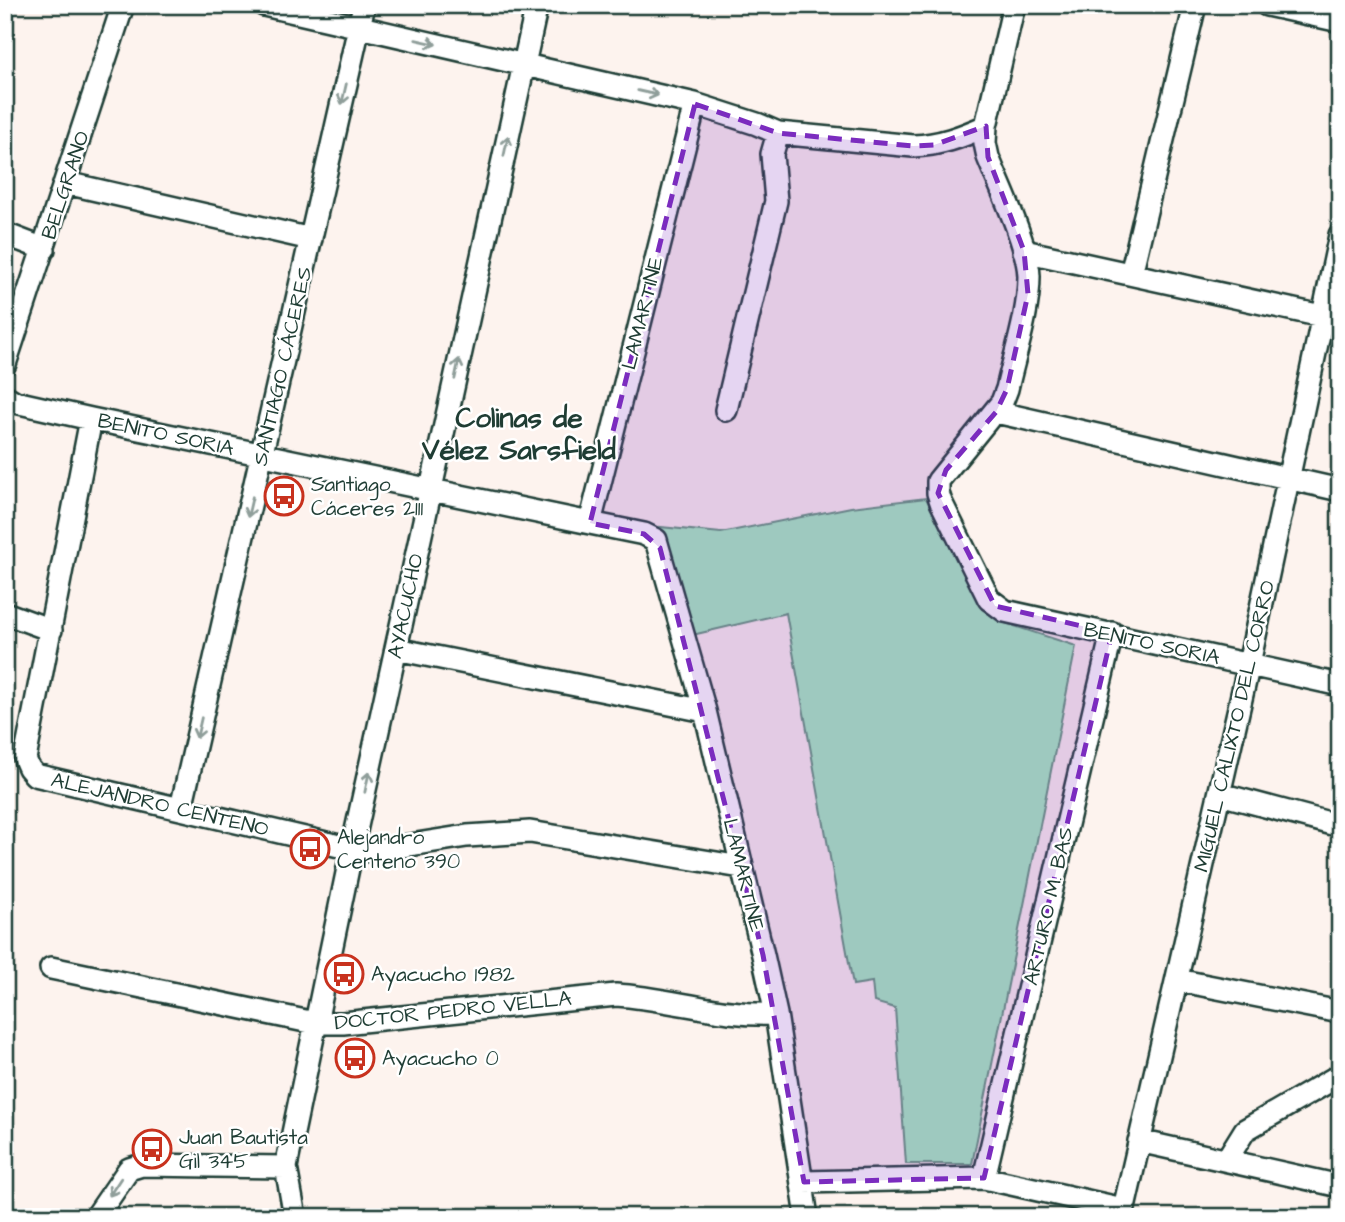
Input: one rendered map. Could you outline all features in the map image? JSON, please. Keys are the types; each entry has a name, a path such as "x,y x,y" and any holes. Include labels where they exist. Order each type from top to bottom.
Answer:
{"street":[{"name":"BELGRANO","path":"5,364 123,5"},
{"path":"264,5 695,104 778,133 913,146 954,140 986,126"},
{"name":"SANTIAGO CÁCERES","path":"181,808 365,5"},
{"name":"AYACUCHO","path":"286,1167 352,849 537,5"},
{"path":"1014,5 986,126 985,143 1024,251 1029,273 1028,294 1007,389 996,412 1340,490"},
{"path":"1131,274 1195,5"},
{"path":"1267,5 1340,21"},
{"name":"LAMARTINE","path":"590,523 695,104"},
{"path":"726,410 776,201 772,154 778,133"},
{"path":"66,183 311,239"},
{"path":"5,234 44,249"},
{"name":"MIGUEL CALIXTO DEL CORRO","path":"1123,1213 1220,794 1289,478 1331,318 1340,234"},
{"path":"1024,251 1331,318"},
{"name":"BENITO SORIA","path":"5,396 15,402 91,419 644,534 656,540"},
{"name":"BENITO SORIA","path":"996,412 938,481 938,494 995,607 1340,685"},
{"path":"5,613 51,630 91,419"},
{"name":"LAMARTINE","path":"656,540 705,711 776,1014 804,1182 807,1217"},
{"name":"ALEJANDRO CENTENO","path":"51,630 25,759 35,775 352,849 372,851 467,836 530,832 741,867"},
{"name":"ARTURO M. BAS","path":"984,1178 1112,634"},
{"path":"396,649 705,711"},
{"path":"1220,794 1340,826"},
{"name":"DOCTOR PEDRO VELLA","path":"51,968 315,1023 343,1023 616,995 750,1016 776,1014"},
{"path":"1177,980 1340,1012"},
{"path":"1227,1159 1245,1130 1340,1075"},
{"path":"1139,1141 1340,1186"},
{"path":"96,1217 120,1179 129,1169 142,1165 286,1167 295,1217"},
{"path":"804,1182 984,1178 1123,1213"}],"highlighted area":[{"path":"695,104 778,133 913,146 934,145 986,126 988,157 1024,251 1028,294 1007,389 996,412 946,470 938,493 995,606 1112,633 984,1178 804,1182 763,955 660,548 644,534 590,523"}],"green space":[{"path":"926,498 982,609 1002,622 1076,646 972,1164 906,1164 895,1008 874,1002 872,982 853,985 786,613 688,636 660,527 721,533 851,507"}],"place":[{"name":"Santiago Cáceres 2111","path":"284,496"},
{"name":"Alejandro Centeno 390","path":"310,849"},
{"name":"Ayacucho 1982","path":"344,974"},
{"name":"Ayacucho 0","path":"355,1058"},
{"name":"Juan Bautista Gil 345","path":"152,1149"}],"district":[{"name":"Colinas de Vélez Sarsfield","path":"519,433"}]}
